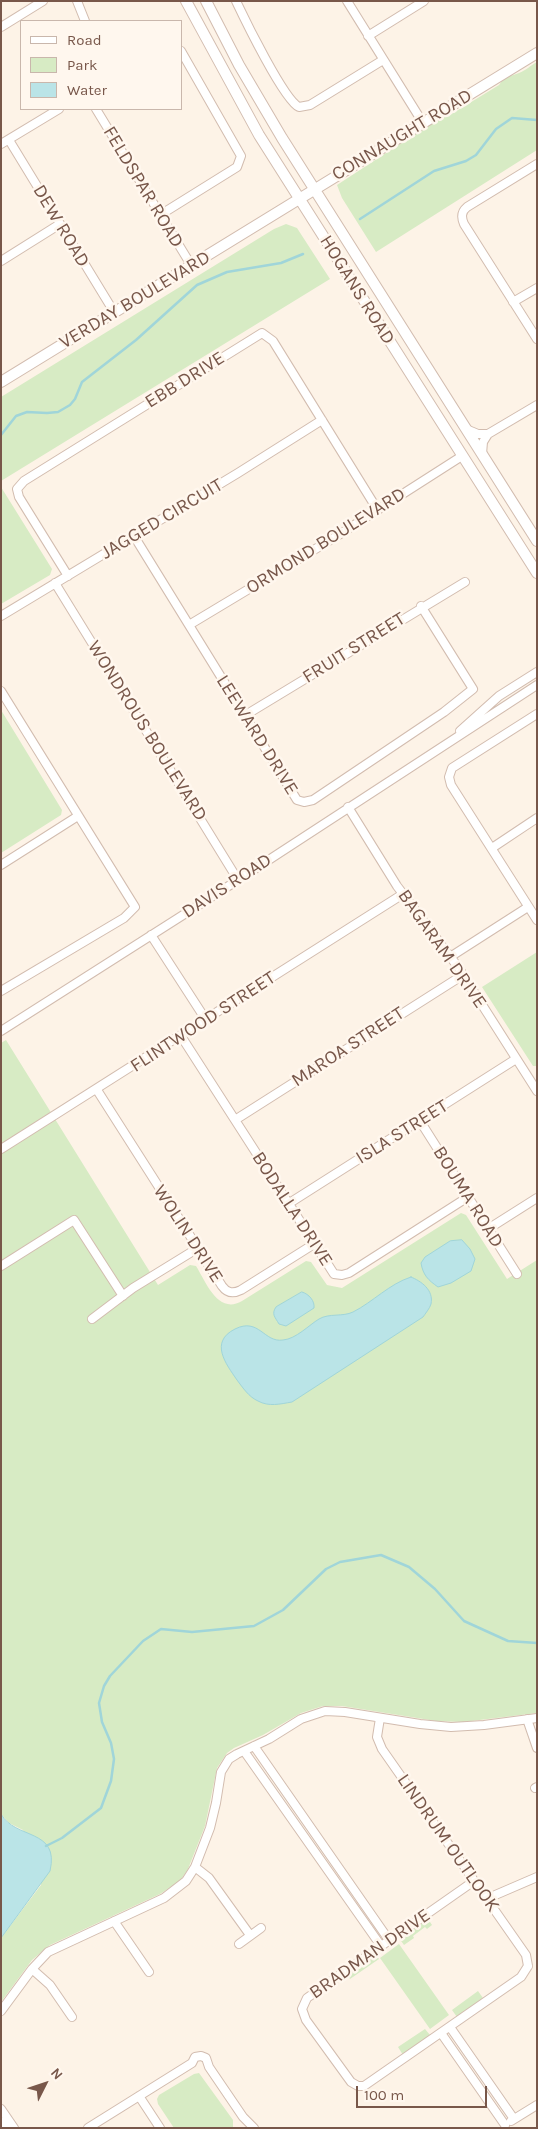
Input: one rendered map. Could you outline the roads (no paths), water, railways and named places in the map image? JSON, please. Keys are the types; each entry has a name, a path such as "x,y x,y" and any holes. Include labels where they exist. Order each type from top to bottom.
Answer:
{"street":[{"path":"1,27 42,1"},
{"path":"77,1 85,20"},
{"name":"HOGANS ROAD","path":"186,1 260,135 537,573"},
{"name":"HOGANS ROAD","path":"206,1 259,100 537,541"},
{"path":"236,1 284,88 294,104 299,108 310,105 383,60"},
{"path":"347,1 422,123"},
{"path":"368,36 424,1"},
{"path":"160,215 237,167 241,156 182,53"},
{"name":"CONNAUGHT ROAD","path":"268,218 537,53"},
{"path":"1,144 57,110"},
{"name":"FELDSPAR ROAD","path":"97,110 191,265"},
{"name":"DEW ROAD","path":"9,140 114,312"},
{"path":"537,164 467,207 462,214 464,224 537,340"},
{"name":"VERDAY BOULEVARD","path":"1,382 268,218"},
{"path":"1,261 60,224"},
{"path":"513,302 537,288"},
{"name":"EBB DRIVE","path":"68,576 19,497 18,489 24,481 262,333 273,341 377,509"},
{"path":"482,454 483,442 488,434 537,405"},
{"name":"JAGGED CIRCUIT","path":"1,616 322,420"},
{"path":"466,428 478,434 488,434"},
{"name":"ORMOND BOULEVARD","path":"189,625 337,536 462,456"},
{"name":"LEEWARD DRIVE","path":"134,536 297,800 304,802 313,800 444,712 473,689 421,606"},
{"name":"FRUIT STREET","path":"244,716 421,606 465,582"},
{"name":"WONDROUS BOULEVARD","path":"55,583 238,880"},
{"name":"DAVIS ROAD","path":"451,740 498,696 537,672"},
{"name":"DAVIS ROAD","path":"1,1031 238,880 537,685"},
{"path":"1,692 135,907 124,918 1,991"},
{"path":"537,714 458,764 449,773 451,785 537,920"},
{"name":"BAGARAM DRIVE","path":"348,807 403,894 450,956 516,1059 534,1081 537,1091"},
{"path":"1,865 78,816"},
{"path":"492,848 537,818"},
{"name":"FLINTWOOD STREET","path":"1,1149 97,1090 403,894"},
{"path":"450,956 528,907"},
{"path":"151,935 206,1020"},
{"name":"MAROA STREET","path":"235,1120 463,975"},
{"name":"BODALLA DRIVE","path":"181,1036 332,1272 338,1276 345,1275 468,1197"},
{"name":"ISLA STREET","path":"288,1204 516,1059"},
{"name":"WOLIN DRIVE","path":"97,1090 222,1286 231,1293 241,1290 314,1244"},
{"name":"BOUMA ROAD","path":"420,1121 517,1274"},
{"path":"488,1229 537,1198"},
{"path":"1,1266 74,1220 123,1296"},
{"path":"92,1319 133,1288 198,1248"},
{"path":"1,2011 32,1969 52,1950 171,1894 186,1881 195,1867 214,1814 221,1772 229,1760 244,1750 301,1719 316,1713 345,1712 451,1727 537,1718"},
{"name":"LINDRUM OUTLOOK","path":"380,1718 377,1734 379,1744 526,1955 528,1966"},
{"path":"527,1719 537,1748"},
{"path":"254,1746 389,1940"},
{"path":"244,1750 380,1946"},
{"path":"288,1814 297,1808"},
{"path":"195,1867 209,1878 250,1935"},
{"path":"486,1899 537,1877"},
{"name":"BRADMAN DRIVE","path":"474,1881 307,1998 302,2009 306,2020 348,2079 358,2086 368,2084 521,1977 528,1966"},
{"path":"342,1892 351,1885"},
{"path":"114,1921 149,1972"},
{"path":"239,1944 261,1928"},
{"path":"528,1966 537,1963"},
{"path":"32,1969 50,1985 72,2017"},
{"path":"450,2027 514,2119"},
{"path":"441,2033 503,2126 537,2105"},
{"path":"88,2128 192,2063 195,2057 202,2056 206,2058 209,2067 243,2117 254,2128"},
{"path":"139,2096 160,2128"},
{"path":"1,2109 14,2128"},
{"path":"1,2122 5,2128"}],"water":[{"path":"462,1240 470,1249 475,1259 471,1271 451,1283 438,1287 426,1277 421,1263 425,1257 450,1241"},
{"path":"411,1277 423,1284 431,1294 431,1304 423,1317 292,1402 279,1404 262,1403 249,1395 233,1374 222,1353 223,1340 227,1334 235,1329 250,1326 276,1340 288,1339 323,1317 353,1312 395,1284"},
{"path":"302,1292 311,1298 314,1308 286,1326 279,1324 274,1314 276,1307"},
{"path":"1,1814 16,1828 43,1841 49,1848 51,1857 50,1871 1,1938"}],"waterway":[{"path":"360,219 434,171 466,161 476,155 496,129 512,118 537,120"},
{"path":"1,435 16,416 27,412 58,412 70,405 75,399 82,382 136,340 197,285 227,272 281,263 303,254"},
{"path":"46,1846 62,1838 101,1808 111,1781 114,1759 111,1743 102,1722 99,1703 104,1686 110,1676 143,1641 161,1629 192,1632 254,1626 283,1610 326,1569 340,1562 381,1555 409,1567 435,1589 464,1621 508,1641 537,1643"}]}
